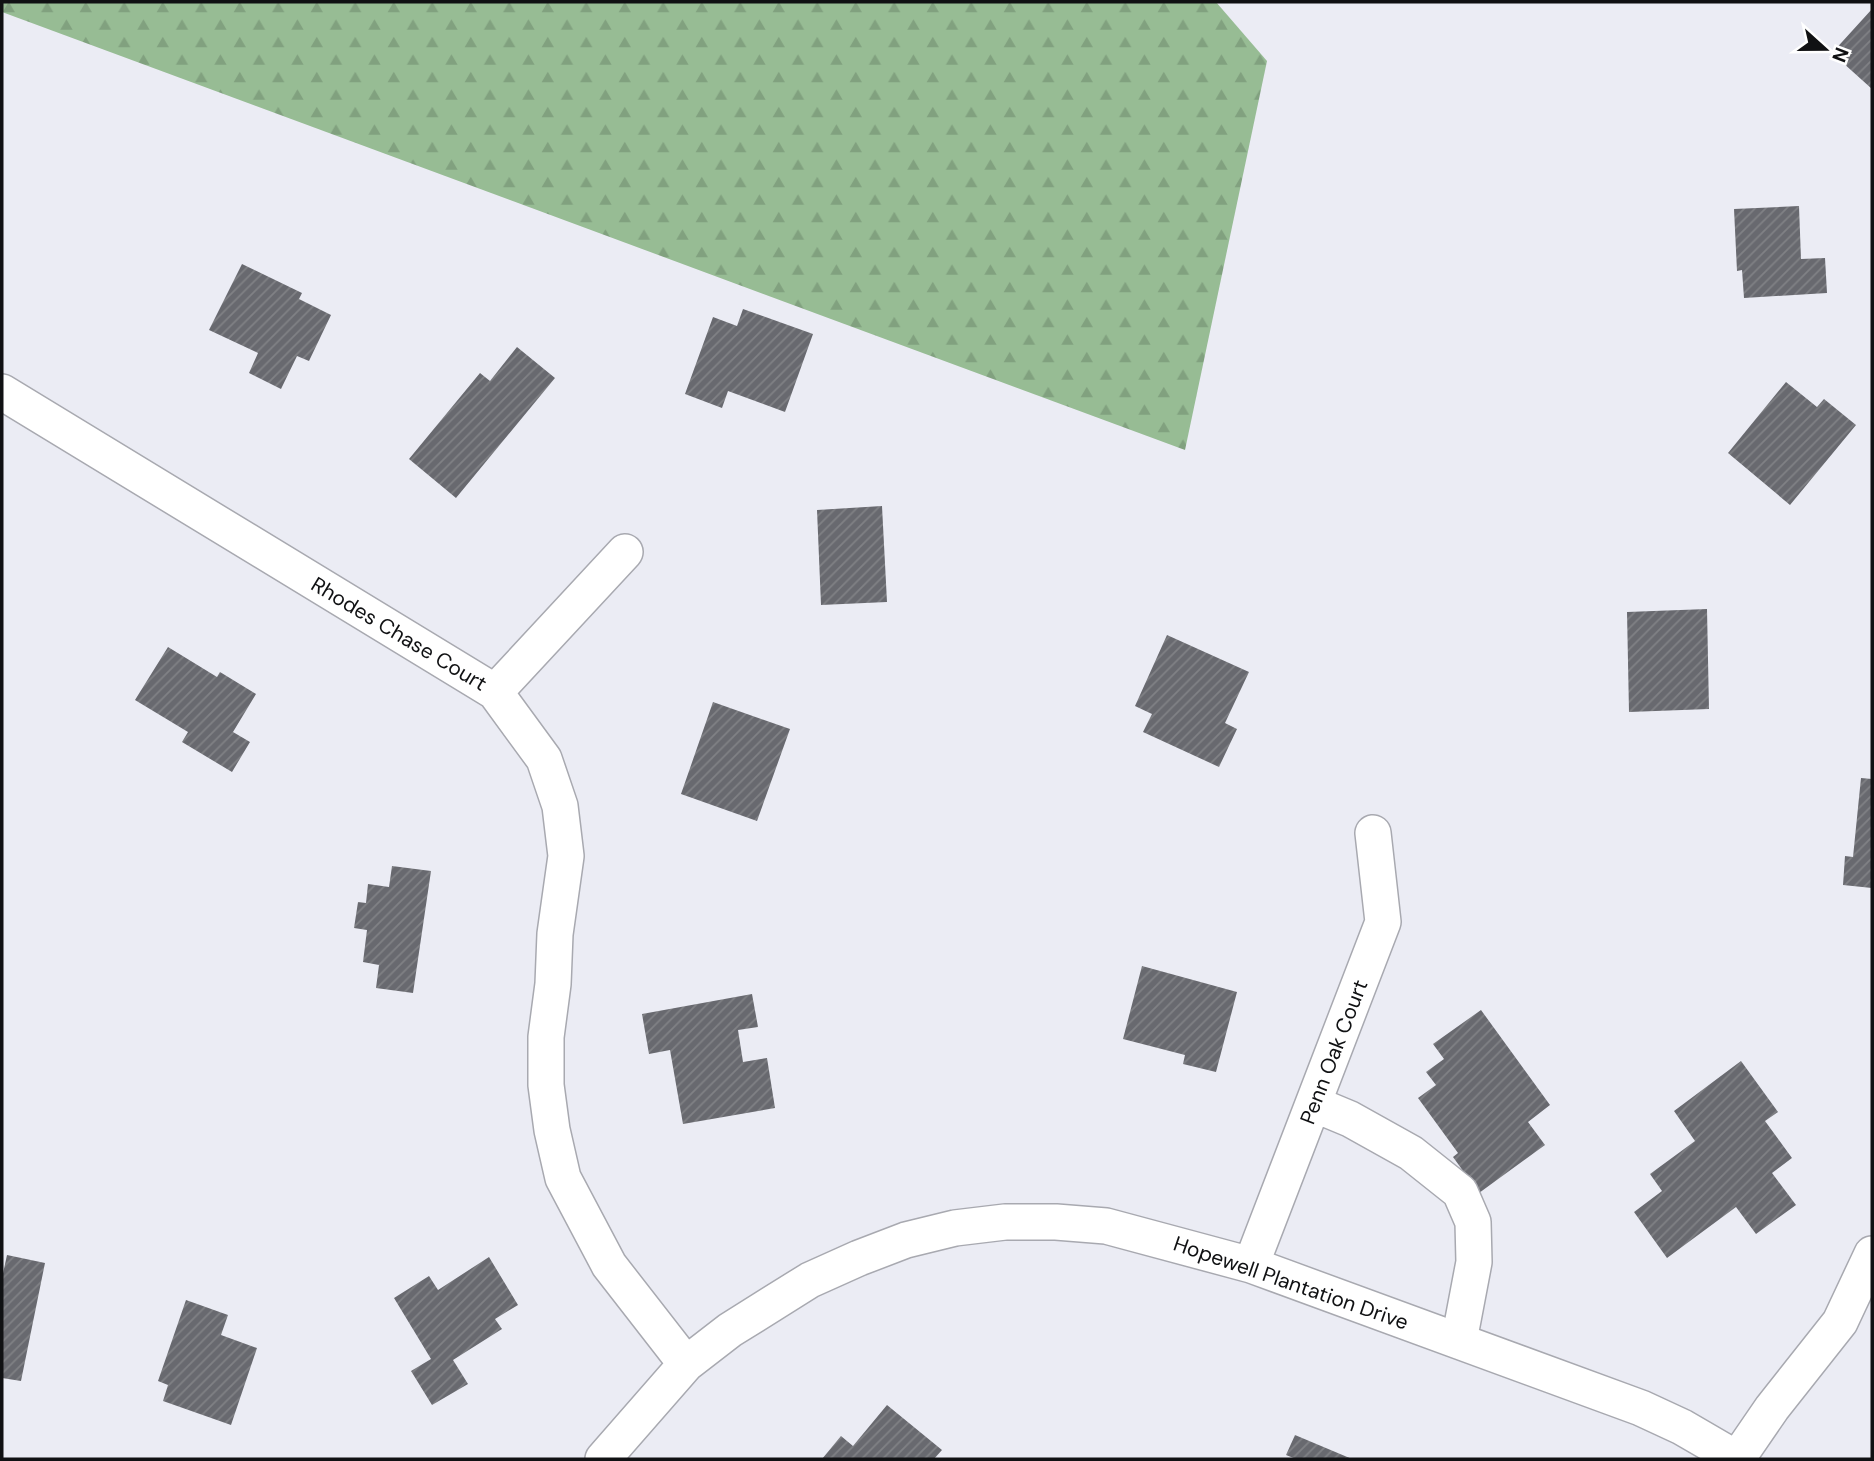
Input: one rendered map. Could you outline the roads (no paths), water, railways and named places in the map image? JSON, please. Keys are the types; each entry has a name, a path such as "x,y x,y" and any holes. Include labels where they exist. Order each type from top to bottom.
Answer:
{"street":[{"name":"Rhodes Chase Court","path":"2,391 495,692 544,759 560,806 566,856 555,934 546,1037 546,1085 552,1130 563,1178 608,1265 687,1364"},
{"path":"495,692 625,552"},
{"name":"Penn Oak Court","path":"1251,1265 1383,922 1373,833"},
{"path":"1314,1104 1350,1119 1411,1153 1460,1192 1472,1222 1474,1262 1459,1341"},
{"name":"Hopewell Plantation Drive","path":"603,1459 687,1364 730,1330 810,1280 906,1240 955,1228 1005,1222 1106,1226 1251,1265 1641,1408 1682,1427 1737,1459"},
{"path":"1737,1459 1772,1408 1840,1322 1872,1254"}]}
